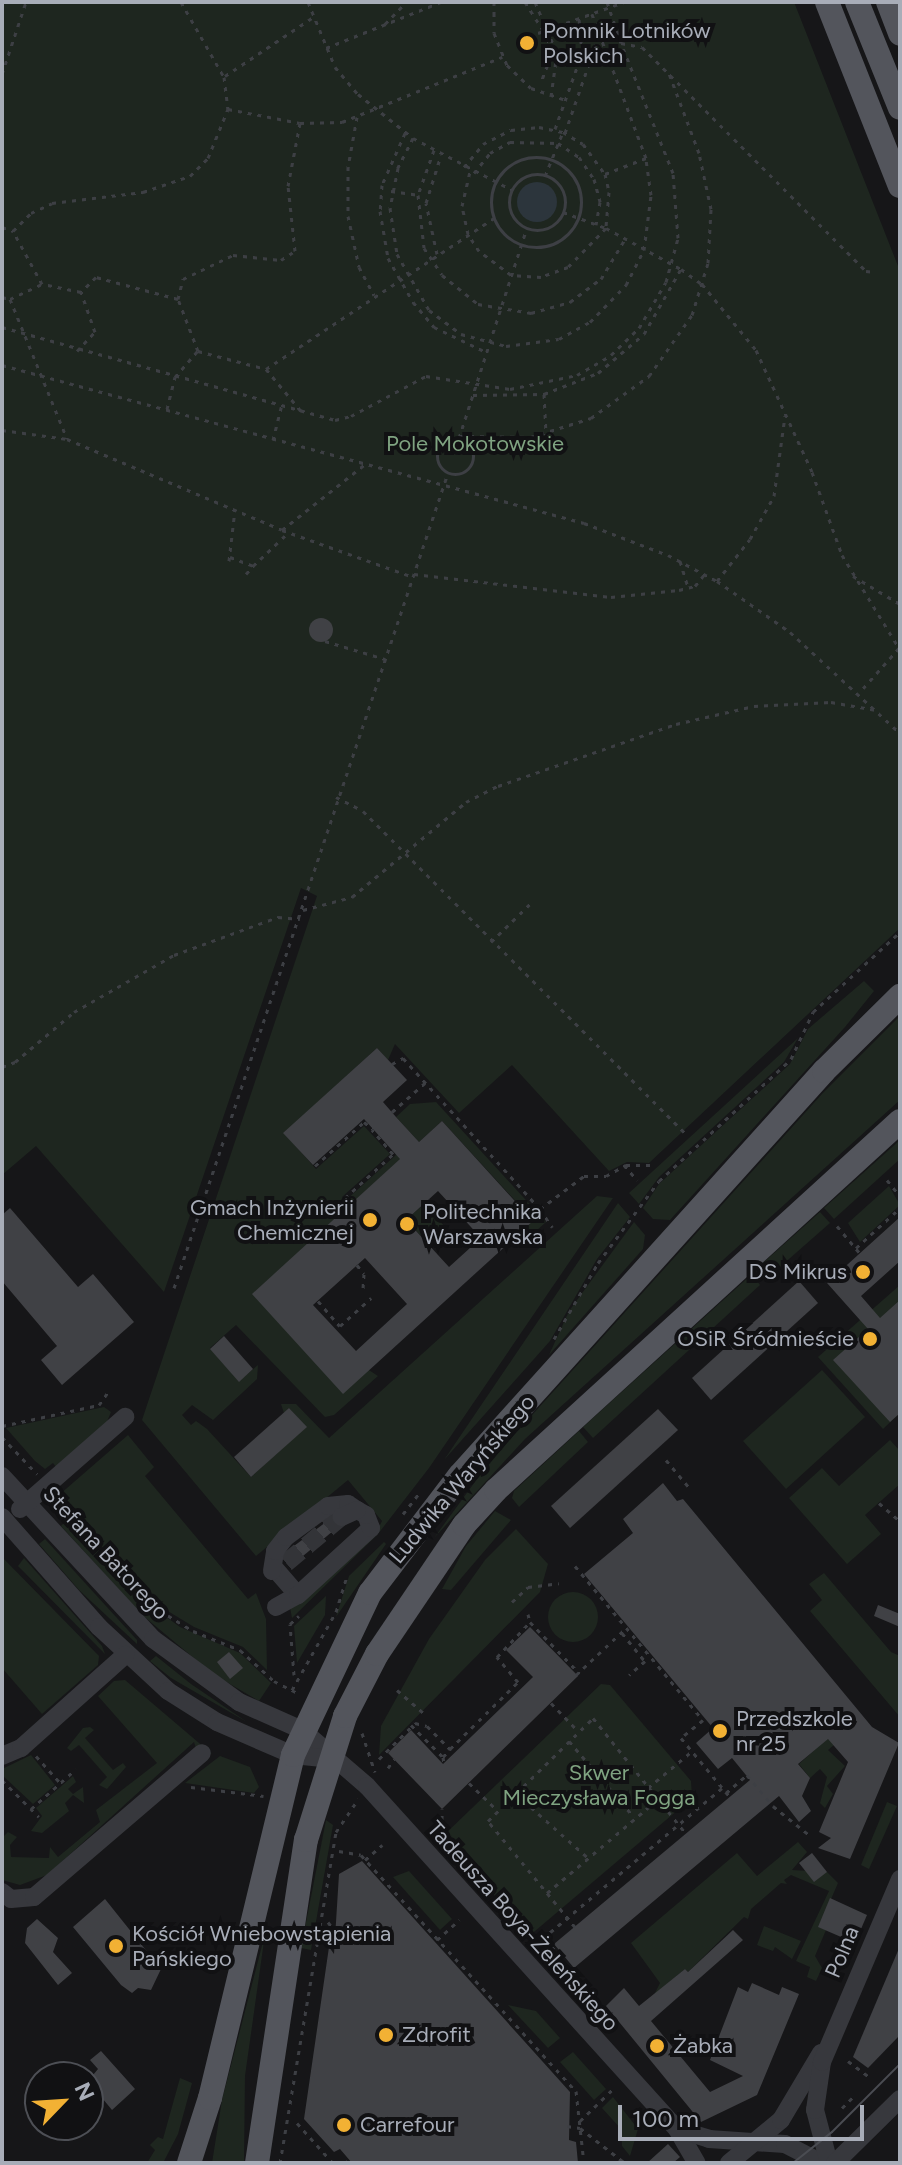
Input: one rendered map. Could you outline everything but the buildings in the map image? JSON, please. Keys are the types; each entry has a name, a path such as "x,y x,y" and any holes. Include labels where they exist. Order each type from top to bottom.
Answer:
{"main road":[{"path":"809,2 849,52"},
{"path":"827,2 900,186"},
{"path":"857,2 900,108"},
{"path":"871,2 888,76"},
{"path":"888,2 900,34"},
{"name":"Ludwika Waryńskiego","path":"189,2163 210,2098 293,1755 362,1606 432,1508 824,1071 900,996"},
{"name":"Ludwika Waryńskiego","path":"257,2163 300,1869 330,1759 377,1654 464,1525 529,1456 900,1121"}],"street":[{"path":"125,1417 4,1519 130,1659 207,1717 293,1755"},
{"name":"Stefana Batorego","path":"2,1476 153,1639 228,1696 302,1730"},
{"path":"276,1607 300,1604 371,1528 366,1515 349,1513 348,1504 328,1506 286,1537 275,1551 274,1571 300,1604"},
{"path":"2,1756 21,1748 153,1639"},
{"name":"Tadeusza Boya-Żeleńskiego","path":"302,1730 330,1759 367,1786 583,2030 677,2129 697,2163"},
{"path":"2,1892 11,1899 34,1897 202,1753"},
{"name":"Tadeusza Boya-Żeleńskiego","path":"293,1755 330,1759"},
{"name":"Polna","path":"832,2163 815,2110 828,2045 900,1879"},
{"name":"Polna","path":"729,2163 787,2113 805,2074 828,2045"},
{"path":"832,2163 900,2099"},
{"path":"677,2129 709,2139 759,2140 797,2148 822,2163"}],"path":[{"path":"2,74 26,2"},
{"path":"13,231 52,203 143,192 190,176 208,158 228,109 224,77 181,2"},
{"path":"308,2 339,73 376,110 405,133 441,155 512,190"},
{"path":"385,24 406,2"},
{"path":"326,48 441,2"},
{"path":"494,2 492,24 502,57 525,84 566,100"},
{"path":"525,2 548,29 551,56 542,79"},
{"path":"535,2 548,29 557,71 551,96"},
{"path":"2,327 77,351 301,411 346,419 429,375 475,387 550,385 602,362 649,314 672,264 679,224 673,173 607,2"},
{"path":"538,33 624,2"},
{"path":"413,138 391,191 397,254 407,275 439,320 489,344 527,346 559,339 590,322 626,285 644,250 651,195 646,158 592,14"},
{"path":"224,77 315,16"},
{"path":"555,129 582,53 579,19"},
{"path":"545,176 599,35"},
{"path":"621,43 642,47 866,271 875,272"},
{"path":"2,52 9,54"},
{"path":"228,109 327,126 376,110 502,57"},
{"path":"448,473 440,466 439,449 447,440 459,437 495,440 546,435 603,411 649,376 692,315 711,240 709,191 669,73"},
{"path":"357,117 348,167 348,216 359,267 375,296"},
{"path":"198,351 178,299 183,279 233,255 281,260 294,254 288,186 300,123"},
{"path":"464,167 499,135 524,127 564,132 583,144 605,174 609,192 606,228 568,267 541,277 511,275 479,251 468,234 462,206 472,172 490,153 510,142 558,143 579,157 594,179 600,202 596,225"},
{"path":"405,133 382,185 380,211 388,258 399,280 434,327 486,352"},
{"path":"434,150 418,195 418,219 431,259 461,293 500,310 531,313 570,302 601,279 625,239"},
{"path":"437,254 426,203 441,155"},
{"path":"538,156 551,159 574,177 582,205 579,219 561,240 548,246 521,244 494,218 495,183 512,163 538,156"},
{"path":"605,174 646,158"},
{"path":"530,175 545,176 562,190 563,212 548,228 527,228 511,213 512,190 530,175"},
{"path":"391,191 418,195"},
{"path":"563,212 606,228 702,284 756,350 853,576 899,648 860,692"},
{"path":"266,369 494,218"},
{"path":"2,227 13,231 42,284"},
{"path":"459,437 527,228"},
{"path":"473,395 544,394 589,378 631,349 656,318 681,269"},
{"path":"81,292 96,277 178,299"},
{"path":"2,297 10,299 42,284 81,292"},
{"path":"77,351 95,332 81,292"},
{"path":"10,299 67,439"},
{"path":"198,351 266,369 301,411"},
{"path":"166,411 175,377 198,351"},
{"path":"2,365 584,523 680,561 717,581 803,642 860,692 900,733"},
{"path":"544,394 546,435"},
{"path":"273,440 282,405"},
{"path":"717,581 774,496 783,457 785,414"},
{"path":"2,430 67,439 282,530 413,575 597,596 688,588 704,575"},
{"path":"448,473 467,470 473,461 472,449 459,437"},
{"path":"282,530 364,465"},
{"path":"174,1288 303,910 336,797 448,473"},
{"path":"235,509 229,559 253,566"},
{"path":"246,574 289,532"},
{"path":"680,561 688,588"},
{"path":"853,576 900,604"},
{"path":"325,641 385,659"},
{"path":"303,910 352,897 483,793 676,724 783,702 878,710"},
{"path":"336,797 359,807 687,1135"},
{"path":"491,942 531,903"},
{"path":"2,1067 74,1012 174,955 278,917 300,919"},
{"path":"551,1345 566,1311 659,1181 791,1059 813,1012 900,932"},
{"path":"392,1064 403,1058 540,1209 552,1227"},
{"path":"392,1112 425,1083"},
{"path":"315,1166 364,1122 372,1130 393,1154 345,1198"},
{"path":"540,1209 584,1176 606,1176 624,1165 653,1165"},
{"path":"624,1165 637,1180"},
{"path":"887,1180 900,1196"},
{"path":"428,1200 433,1206"},
{"path":"856,1248 900,1208"},
{"path":"837,1226 860,1253"},
{"path":"357,1265 364,1274 363,1289"},
{"path":"318,1301 340,1326 371,1298"},
{"path":"2,1426 99,1405 108,1392"},
{"path":"2,1437 42,1480"},
{"path":"666,1460 689,1487"},
{"path":"401,1517 421,1490"},
{"path":"52,1491 151,1605 193,1631 240,1650 300,1695"},
{"path":"879,1503 900,1521"},
{"path":"292,1690 336,1612 343,1582 354,1566"},
{"path":"575,1566 703,1720 681,1738 730,1797"},
{"path":"512,1602 528,1587 559,1583"},
{"path":"294,1675 290,1624 300,1604"},
{"path":"528,1614 530,1622 578,1674 627,1628"},
{"path":"443,1757 518,1682 499,1661 499,1653 530,1622"},
{"path":"622,1633 645,1661 629,1675"},
{"path":"494,1648 499,1653"},
{"path":"397,1690 423,1713"},
{"path":"551,1703 579,1732"},
{"path":"575,1927 488,1821 593,1718 688,1836"},
{"path":"362,1724 362,1740 377,1765 375,1772"},
{"path":"411,1725 427,1726 450,1749"},
{"path":"411,1725 443,1757 444,1764"},
{"path":"379,1759 411,1725"},
{"path":"449,1739 454,1745"},
{"path":"569,1741 635,1818"},
{"path":"625,1807 691,1752"},
{"path":"35,1755 60,1783"},
{"path":"388,1768 394,1759"},
{"path":"31,1809 76,1769"},
{"path":"532,1948 679,1825 747,1775 773,1806 808,1834"},
{"path":"2,1780 39,1817"},
{"path":"469,1783 498,1811"},
{"path":"178,1785 263,1796"},
{"path":"516,1794 588,1858"},
{"path":"547,1893 658,1799"},
{"path":"280,2163 336,1832 357,1800"},
{"path":"432,1830 442,1820 442,1809"},
{"path":"365,1860 382,1845"},
{"path":"339,1851 365,1860 576,2091 584,2163"},
{"path":"437,1940 459,1920"},
{"path":"328,1922 337,1934"},
{"path":"545,1954 556,1946"},
{"path":"483,2000 488,1995"},
{"path":"848,2061 868,2076"},
{"path":"579,2122 612,2090"},
{"path":"842,2108 855,2095"},
{"path":"297,2123 333,2163"},
{"path":"567,2126 580,2128 625,2163"},
{"path":"344,2163 350,2160"}],"green space":[{"name":"Pole Mokotowskie","path":"2,2 794,2 900,271 900,928 649,1163 627,1162 609,1171 512,1065 459,1113 395,1044 388,1060 377,1048 284,1133 316,1169 364,1126 390,1154 342,1197 345,1201 397,1154 407,1153 253,1294 378,1376 334,1415 325,1417 236,1325 210,1348 239,1381 258,1365 257,1379 213,1420 192,1405 182,1415 191,1425 196,1421 207,1429 251,1477 306,1427 289,1408 284,1413 281,1404 296,1404 329,1438 597,1196 613,1198 429,1468 378,1534 292,1618 290,1607 375,1535 382,1521 348,1480 256,1556 142,1420 317,896 301,888 164,1292 36,1146 2,1175"},
{"path":"864,981 874,991 845,1027 670,1220 653,1219 643,1208 659,1184 790,1064 808,1029"},
{"path":"900,1016 900,1100 525,1439 434,1538 488,1464 822,1094"},
{"path":"798,1038 784,1062 659,1177 639,1204 629,1193"},
{"path":"436,1102 546,1222 534,1233 523,1231 533,1220 442,1121 419,1142 396,1117 410,1104"},
{"path":"900,1140 900,1159 834,1219 824,1208"},
{"path":"889,1186 900,1205 860,1242 848,1223"},
{"path":"618,1203 630,1217 597,1259 550,1341 444,1460"},
{"path":"424,1204 447,1229 429,1245 406,1220"},
{"path":"820,1212 830,1223 764,1281 754,1271"},
{"path":"634,1222 645,1235 643,1249 549,1355 569,1311"},
{"path":"752,1274 760,1285 593,1438 583,1427"},
{"name":"OSiR Śródmieście","path":"900,1285 900,1413 883,1429 818,1357"},
{"path":"822,1370 865,1417 786,1489 743,1441"},
{"path":"104,1407 111,1412 106,1424 56,1467 53,1463 45,1469 6,1428"},
{"path":"579,1431 588,1442 519,1507 512,1498 514,1491"},
{"path":"128,1435 154,1467 145,1476 248,1599 256,1593 266,1619 267,1670 243,1647 194,1627 153,1602 65,1507 59,1495"},
{"path":"890,1440 900,1451 900,1484 865,1515 881,1534 847,1564 789,1498 822,1468 839,1486"},
{"path":"55,1499 136,1595 180,1627 240,1653 271,1683 259,1701 213,1674 141,1614 61,1526 65,1522 52,1505"},
{"path":"495,1511 511,1520 451,1590 442,1589 466,1546"},
{"path":"516,1529 548,1564 540,1592 379,1755 381,1726 429,1639 485,1560"},
{"path":"45,1539 137,1640 137,1644 79,1590 39,1544"},
{"path":"384,1542 386,1544 336,1617 349,1576"},
{"path":"2,1557 99,1656 98,1665 42,1714 2,1668"},
{"path":"24,1558 102,1646 105,1654 18,1566"},
{"path":"824,1573 891,1652 900,1656 900,1717 810,1611 822,1600 809,1584"},
{"path":"573,1592 590,1600 598,1617 590,1634 573,1642 556,1634 548,1617 556,1600"},
{"path":"326,1596 325,1615 297,1663 294,1626"},
{"path":"156,1656 247,1722 171,1678 150,1661"},
{"path":"125,1680 212,1754 196,1748 194,1742 47,1875 20,1885 2,1880 2,1838 8,1832 17,1837 10,1845 11,1857 49,1858 50,1847 58,1857 100,1822 96,1810 157,1763 98,1696 114,1681"},
{"name":"Skwer Mieczysława Fogga","path":"601,1684 610,1685 691,1781 692,1798 528,1937 444,1835"},
{"path":"83,1728 94,1730 85,1738 113,1770 123,1763 126,1767 107,1789 99,1785 107,1777 79,1745 71,1751 67,1748"},
{"path":"828,1738 834,1745 828,1750 845,1766 827,1786 833,1794 825,1808 820,1803 827,1777 820,1769 810,1778 799,1764"},
{"path":"31,1755 55,1785 33,1804 2,1775 2,1769"},
{"path":"220,1756 250,1767 259,1787 254,1793 185,1783"},
{"path":"73,1776 76,1782 68,1789 73,1794 83,1787 84,1803 73,1795 65,1803 69,1811 42,1833 31,1831 42,1816 36,1808"},
{"path":"887,1802 897,1806 869,1869 861,1865"},
{"path":"326,1820 333,1825 311,1950 301,1948"},
{"path":"798,1842 807,1852 792,1870 827,1872 838,1883 819,1927 826,1930 815,1956 822,1968 816,1981 807,1977 810,1967 796,1961 829,1891 791,1875 784,1880 787,1884 781,1883 751,1909 748,1919 744,1917 688,1972 685,1969 657,1992 665,2005 655,1993 660,1983 631,1943 737,1853 757,1876"},
{"path":"409,1871 452,1919 440,1930 393,1877"},
{"path":"764,1926 801,1941 792,1959 775,1947 773,1951 757,1945"},
{"path":"265,1934 245,2076 244,2163 212,2163 222,2100"},
{"path":"508,2005 536,2011 560,2038 548,2048"},
{"path":"573,2052 606,2089 594,2100 560,2062"},
{"path":"180,2078 192,2083 178,2134 163,2163 147,2163 155,2150 150,2145 158,2137 163,2139"},
{"path":"613,2097 638,2129 630,2156 622,2146 621,2129 602,2108"}],"shaded area":[{"path":"537,182 551,188 557,202 551,216 537,222 523,216 517,202 523,188"}],"tunnel":[{"path":"286,1563 341,1517"}],"tram line":[{"path":"793,2163 832,2132 900,2064"}],"place":[{"name":"Pomnik Lotników Polskich","path":"527,43"},
{"name":"Gmach Inżynierii Chemicznej","path":"370,1220"},
{"name":"Politechnika Warszawska","path":"407,1224"},
{"name":"DS Mikrus","path":"863,1272"},
{"name":"OSiR Śródmieście","path":"870,1339"},
{"name":"Przedszkole nr 25","path":"720,1731"},
{"name":"Kościół Wniebowstąpienia Pańskiego","path":"116,1946"},
{"name":"Zdrofit","path":"386,2035"},
{"name":"Żabka","path":"657,2046"},
{"name":"Carrefour","path":"344,2125"}]}
